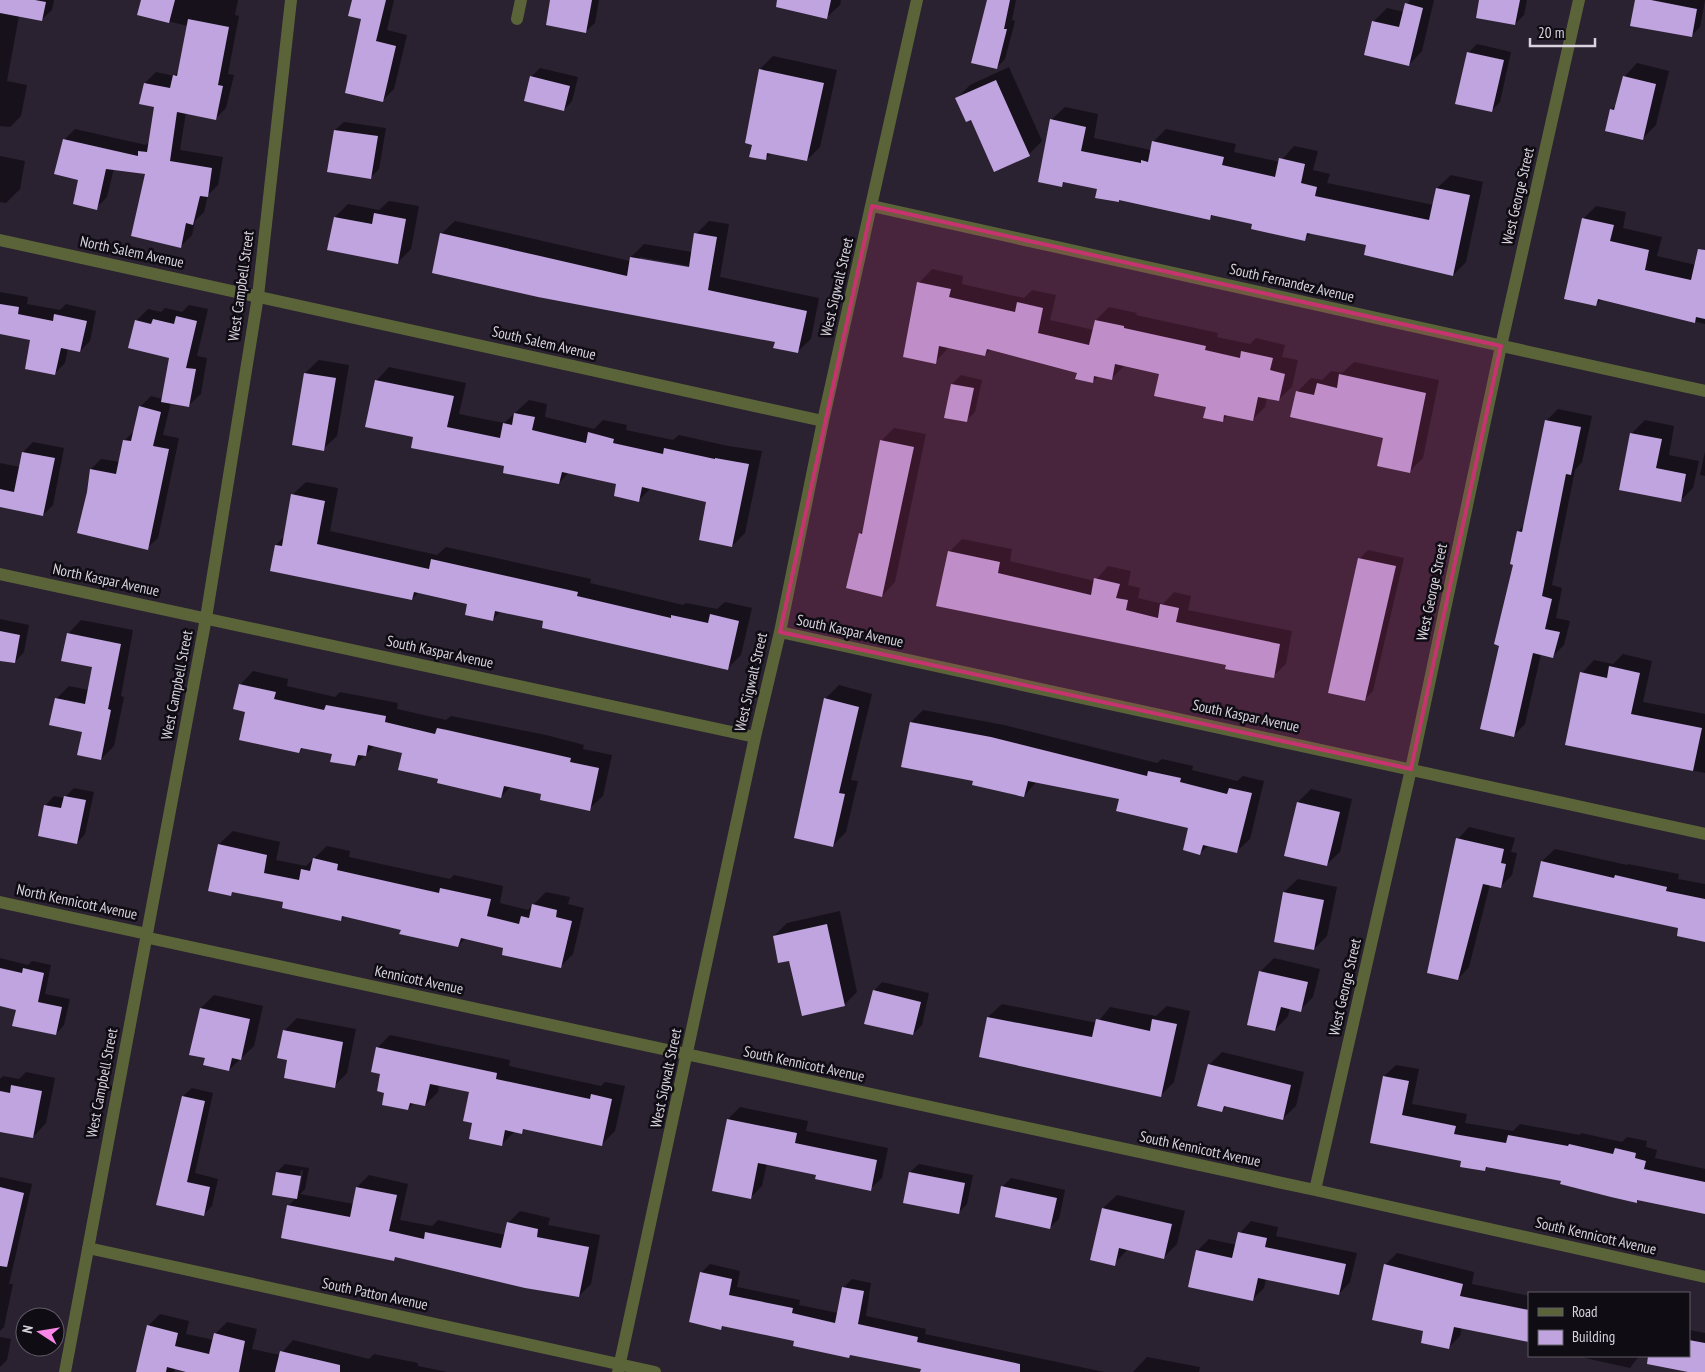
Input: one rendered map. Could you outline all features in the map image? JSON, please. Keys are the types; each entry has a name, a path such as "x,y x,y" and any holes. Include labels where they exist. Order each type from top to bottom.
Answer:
{"street":[{"name":"West Campbell Street","path":"65,1372 206,618 258,296 291,0"},
{"path":"517,19 521,0"},
{"name":"West Sigwalt Street","path":"619,1368 688,1055 755,737 780,632 823,421 917,0"},
{"name":"West George Street","path":"1315,1190 1412,769 1501,346 1579,0"},
{"name":"South Fernandez Avenue","path":"872,206 1705,391"},
{"name":"North Salem Avenue","path":"0,240 258,296"},
{"name":"South Salem Avenue","path":"258,296 823,421"},
{"name":"North Kaspar Avenue","path":"0,574 206,618"},
{"name":"South Kaspar Avenue","path":"206,618 755,737"},
{"name":"South Kaspar Avenue","path":"780,632 1705,834"},
{"name":"North Kennicott Avenue","path":"0,902 147,934"},
{"name":"Kennicott Avenue","path":"147,934 149,938 688,1055"},
{"name":"South Kennicott Avenue","path":"688,1055 1315,1190 1705,1277"},
{"name":"South Patton Avenue","path":"88,1248 619,1368 655,1372"}],"highlighted area":[{"path":"872,206 1501,346 1411,769 780,632"}],"building":[{"path":"0,0 35,0 46,2 42,21 0,13"},
{"path":"141,0 175,0 169,23 137,15"},
{"path":"352,0 386,0 376,41 396,46 383,102 345,93 361,19 348,16"},
{"path":"550,0 592,0 586,33 546,25"},
{"path":"777,0 831,0 827,19 776,7"},
{"path":"987,0 1010,0 1004,29 1007,29 997,69 971,63"},
{"path":"1479,0 1520,0 1515,25 1476,18"},
{"path":"1635,0 1651,0 1697,9 1692,37 1630,26"},
{"path":"1405,3 1423,8 1409,66 1364,55 1372,21 1399,27"},
{"path":"188,19 229,27 218,85 223,86 216,120 177,112 170,161 212,168 208,197 200,196 193,225 186,223 181,248 131,236 145,174 106,169 97,210 73,204 78,180 54,174 63,139 138,156 138,151 147,152 154,107 139,104 144,83 170,88 173,75 177,76"},
{"path":"1467,52 1504,60 1492,112 1455,104"},
{"path":"759,69 824,83 807,161 767,153 766,160 749,157 752,145 745,143"},
{"path":"530,76 570,86 564,111 524,101"},
{"path":"1623,76 1656,84 1643,140 1605,131 1610,109 1614,110"},
{"path":"996,80 1030,156 994,172 971,120 966,122 955,98"},
{"path":"1050,119 1086,127 1081,151 1141,163 1141,160 1148,162 1152,141 1224,157 1222,165 1275,177 1279,158 1305,164 1301,183 1317,187 1315,196 1429,220 1436,188 1470,195 1453,276 1364,255 1366,245 1307,233 1305,241 1251,229 1252,224 1211,215 1210,220 1119,200 1119,202 1095,198 1097,189 1063,182 1062,187 1038,182"},
{"path":"334,130 378,136 371,179 327,172"},
{"path":"374,213 406,219 398,264 327,250 334,217 372,224"},
{"path":"1582,218 1614,225 1610,241 1649,250 1645,270 1691,280 1698,249 1705,250 1705,319 1696,317 1695,323 1598,299 1596,306 1564,299"},
{"path":"440,233 627,276 630,257 689,267 694,233 717,237 708,290 807,311 798,353 773,348 775,342 538,297 432,273"},
{"path":"917,282 951,289 949,297 1015,312 1017,302 1043,308 1038,333 1089,345 1095,320 1206,346 1205,350 1240,358 1241,351 1273,358 1270,370 1285,374 1279,401 1258,397 1253,421 1224,415 1223,422 1203,418 1206,407 1154,396 1159,374 1115,364 1112,380 1094,376 1093,383 1075,379 1077,373 987,349 985,356 939,346 936,364 903,357"},
{"path":"0,304 19,307 18,314 53,321 54,314 87,321 80,352 61,348 55,375 25,369 30,340 0,334"},
{"path":"176,316 197,321 186,368 196,369 189,407 161,402 169,358 128,348 135,320 151,324 153,319 174,324"},
{"path":"304,373 336,378 324,451 292,445"},
{"path":"1339,374 1426,393 1410,473 1377,466 1383,438 1290,417 1296,391 1314,395 1317,383 1337,388"},
{"path":"375,380 454,396 447,427 500,438 503,423 512,425 514,413 535,417 532,430 586,443 588,432 614,439 613,443 663,454 664,448 749,464 732,547 699,540 706,502 642,487 639,502 614,496 616,484 562,472 559,484 503,473 504,466 411,448 413,437 365,427"},
{"path":"951,384 974,388 967,422 944,418"},
{"path":"139,406 161,412 153,446 169,449 148,550 77,533 87,492 90,469 116,474 123,440 131,441"},
{"path":"1545,420 1581,427 1571,475 1566,474 1542,596 1552,599 1545,629 1560,632 1553,658 1533,653 1514,737 1480,729 1499,646 1494,644 1513,565 1510,564 1517,531 1522,532"},
{"path":"1630,433 1662,439 1656,468 1686,474 1681,502 1619,490"},
{"path":"880,440 914,447 882,597 846,588 859,533 862,534"},
{"path":"22,452 55,458 43,516 0,507 0,489 14,492"},
{"path":"291,494 325,501 317,544 429,569 431,559 578,592 577,596 671,618 671,615 708,623 710,614 739,621 728,670 542,628 543,621 495,611 493,621 465,615 467,604 414,592 412,600 270,571 275,545 282,546"},
{"path":"948,551 1000,562 998,573 1091,595 1094,578 1120,584 1116,598 1128,600 1126,610 1158,618 1160,604 1179,608 1176,622 1280,644 1274,678 1225,669 1226,665 936,606"},
{"path":"1358,558 1396,566 1365,701 1328,693"},
{"path":"0,631 20,635 15,663 0,661"},
{"path":"67,633 121,644 108,709 111,710 101,760 77,755 82,732 49,725 55,698 85,704 92,667 61,661"},
{"path":"1609,666 1640,673 1631,714 1702,728 1693,771 1565,745 1580,672 1607,678"},
{"path":"239,684 276,692 274,699 324,710 326,705 386,716 385,722 435,734 437,728 447,730 571,758 570,762 599,768 590,811 540,800 541,794 504,786 501,798 437,783 438,779 398,770 402,753 368,745 366,756 358,755 355,766 330,762 332,754 301,748 299,753 239,740 245,712 233,709"},
{"path":"824,698 859,707 839,793 845,794 833,847 794,838"},
{"path":"910,722 991,737 1147,776 1148,771 1181,778 1180,782 1227,794 1229,788 1252,793 1237,853 1203,845 1200,855 1183,850 1188,828 1116,811 1119,799 1028,781 1024,797 972,785 973,781 901,767"},
{"path":"64,796 86,800 77,844 38,836 44,805 61,808"},
{"path":"1297,802 1340,812 1327,866 1284,856"},
{"path":"1456,838 1504,849 1501,863 1506,864 1501,888 1483,884 1458,980 1427,973"},
{"path":"218,844 267,855 264,873 299,880 301,869 310,871 313,858 338,864 337,870 439,893 440,888 491,899 487,916 519,924 521,916 529,918 532,904 557,910 556,917 572,921 561,968 502,955 503,948 461,938 458,947 399,934 401,930 342,916 341,921 282,908 283,902 232,892 231,896 208,891"},
{"path":"1541,861 1614,878 1615,875 1667,887 1666,891 1705,899 1705,942 1677,936 1678,928 1533,897"},
{"path":"1283,892 1324,900 1314,950 1274,942"},
{"path":"827,924 845,1006 802,1016 789,961 778,963 773,936"},
{"path":"0,968 22,973 23,968 44,973 38,1002 62,1007 56,1035 12,1026 16,1010 0,1006"},
{"path":"1259,971 1308,982 1301,1012 1281,1007 1275,1031 1247,1025"},
{"path":"873,990 921,1002 913,1035 864,1024"},
{"path":"200,1008 250,1019 241,1060 232,1058 229,1071 203,1065 205,1058 189,1055"},
{"path":"987,1017 1092,1037 1096,1019 1150,1031 1152,1019 1177,1024 1161,1097 979,1057"},
{"path":"283,1030 343,1042 335,1088 284,1078 287,1060 277,1058"},
{"path":"376,1047 497,1073 496,1079 590,1099 591,1094 612,1099 602,1146 523,1129 522,1134 505,1130 502,1146 469,1139 472,1123 463,1121 469,1092 430,1084 425,1106 410,1103 408,1110 382,1105 384,1093 377,1091 380,1074 371,1072"},
{"path":"1208,1064 1291,1085 1283,1120 1224,1106 1222,1112 1197,1106"},
{"path":"1383,1076 1409,1081 1402,1115 1456,1126 1454,1134 1506,1143 1508,1135 1568,1146 1569,1144 1613,1154 1615,1148 1636,1153 1635,1158 1646,1161 1644,1169 1705,1182 1705,1214 1637,1200 1637,1203 1560,1184 1561,1181 1486,1167 1485,1171 1460,1167 1461,1161 1370,1143"},
{"path":"11,1085 42,1091 33,1138 0,1132 0,1091 10,1093"},
{"path":"182,1096 205,1101 187,1182 210,1187 204,1216 156,1205"},
{"path":"727,1119 797,1133 795,1143 877,1160 871,1191 815,1179 816,1175 758,1163 751,1199 712,1191"},
{"path":"276,1172 301,1176 297,1199 272,1195"},
{"path":"909,1172 965,1183 959,1214 903,1203"},
{"path":"1001,1186 1057,1198 1050,1229 995,1217"},
{"path":"0,1187 24,1193 7,1267 0,1266"},
{"path":"356,1187 397,1195 389,1231 424,1239 425,1232 501,1248 507,1222 538,1229 537,1237 589,1247 579,1297 525,1288 395,1257 394,1261 281,1238 287,1205 350,1217"},
{"path":"1102,1208 1172,1224 1164,1259 1119,1248 1115,1266 1090,1260"},
{"path":"1238,1232 1267,1238 1265,1247 1346,1264 1339,1295 1258,1278 1253,1301 1188,1287 1196,1250 1232,1258"},
{"path":"1384,1264 1463,1284 1460,1296 1528,1310 1528,1342 1454,1327 1449,1349 1421,1343 1423,1331 1372,1320"},
{"path":"700,1272 732,1279 729,1295 793,1308 792,1313 835,1323 842,1287 864,1291 858,1324 918,1337 917,1342 1020,1364 1020,1372 920,1372 921,1369 850,1355 849,1358 793,1346 794,1341 722,1326 721,1330 689,1322"},
{"path":"147,1325 178,1333 175,1346 209,1354 214,1333 245,1341 239,1372 186,1372 167,1367 166,1372 136,1372"},
{"path":"1690,1340 1705,1343 1705,1372 1688,1372 1647,1364 1648,1357 1690,1357"},
{"path":"280,1351 340,1365 340,1372 275,1372"}]}
